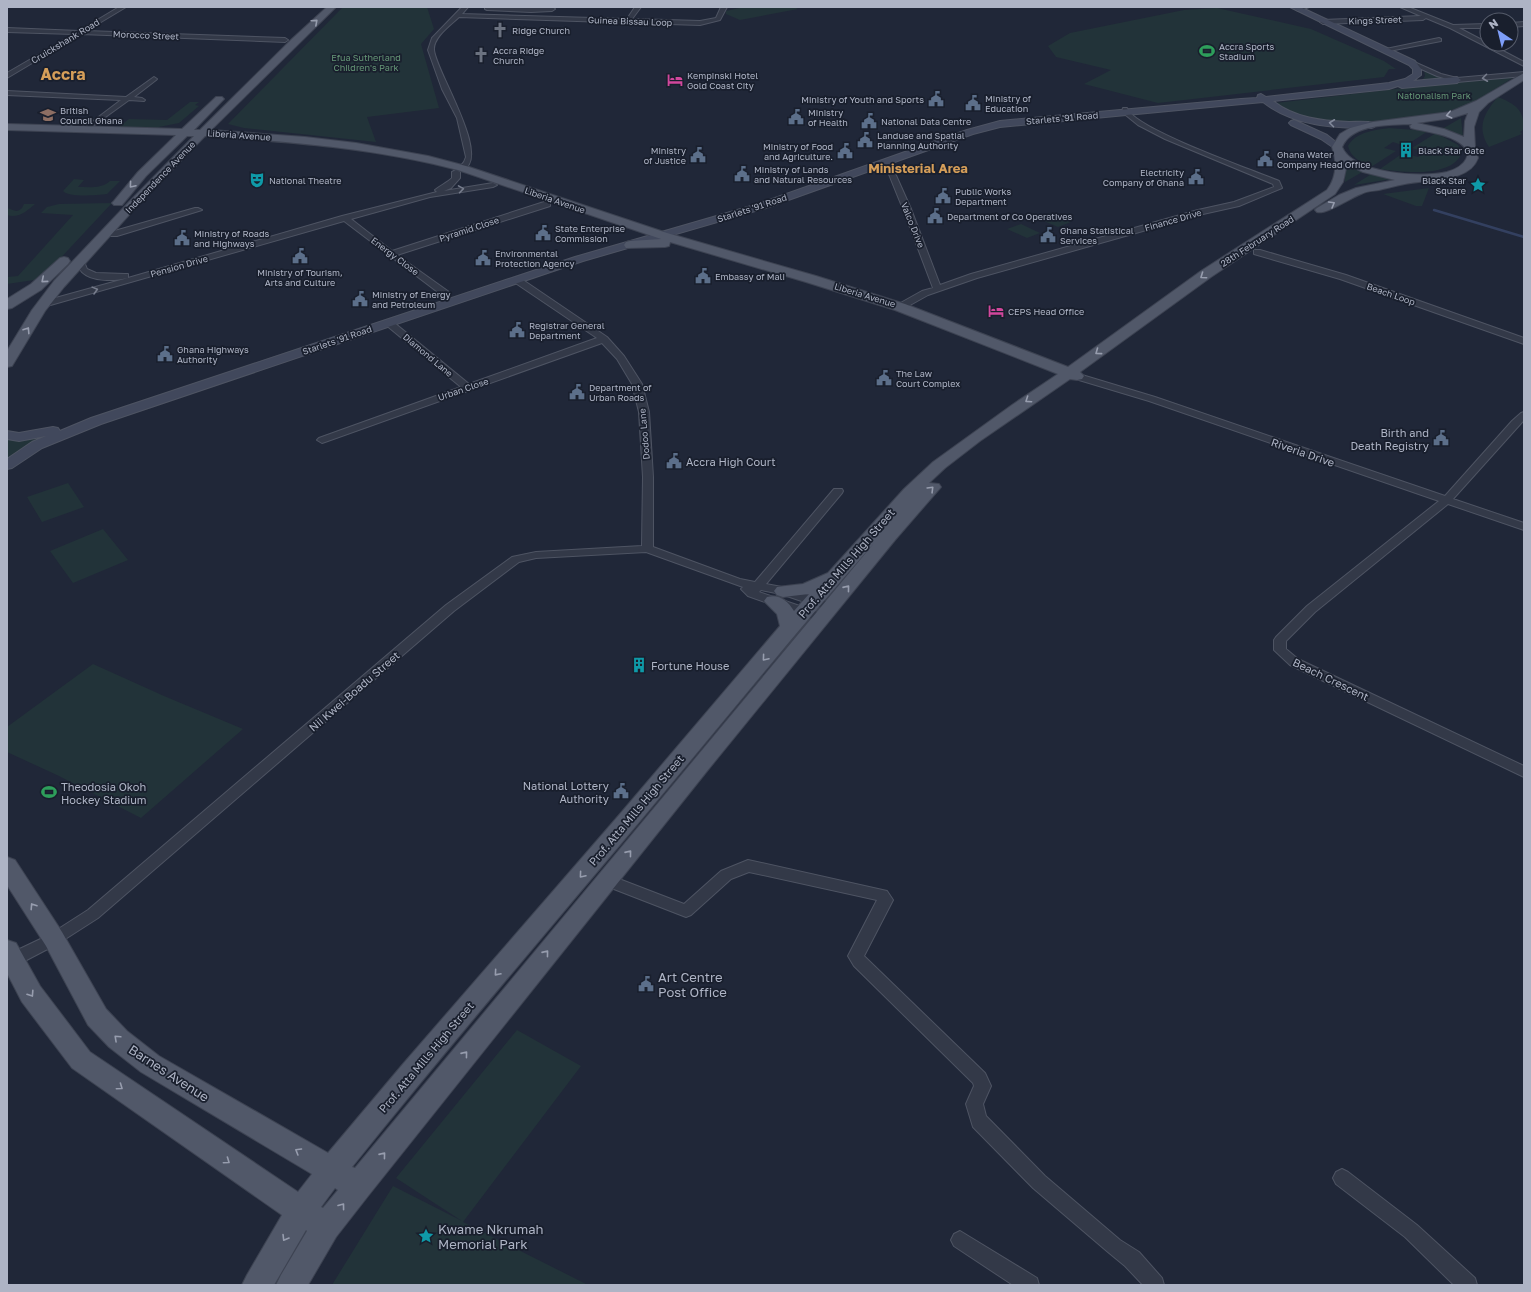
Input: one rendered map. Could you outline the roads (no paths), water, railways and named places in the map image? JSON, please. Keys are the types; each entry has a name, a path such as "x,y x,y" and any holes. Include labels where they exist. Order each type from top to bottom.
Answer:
{"main road":[{"path":"191,135 245,78 320,7"},
{"name":"Independence Avenue","path":"108,213 142,174 191,135 217,118 295,40 332,7"},
{"name":"Starlets '91 Road","path":"7,465 37,445 96,422 579,259 991,125 1125,111 1259,101 1390,81 1403,76 1406,70 1403,65 1392,58 1285,7"},
{"name":"Starlets '91 Road","path":"1259,101 1335,90 1396,85 1417,76 1417,69 1412,63 1342,33 1296,8"},
{"path":"1259,101 1279,110 1310,120 1348,124 1393,124 1452,115 1485,100 1524,75"},
{"path":"1396,85 1457,80"},
{"name":"Independence Avenue","path":"7,305 36,287 56,270 76,257 152,185 228,90"},
{"path":"1470,147 1469,124 1473,111 1485,100"},
{"path":"1259,101 1324,137 1347,161 1372,171 1388,175 1420,178 1439,176 1454,172 1465,167 1472,161 1474,154 1463,140 1437,130 1393,124"},
{"path":"217,118 221,125 226,129 250,136"},
{"path":"1339,151 1339,140 1346,134 1371,125"},
{"name":"Liberia Avenue","path":"7,128 250,136 305,140 356,146 404,154 455,168 654,235 836,292 919,320 1043,367"},
{"name":"Liberia Avenue","path":"7,128 86,129 278,141 350,148 455,168 493,185 623,230 654,235 811,279 900,306 1043,367 1067,380"},
{"name":"28th February Road","path":"1067,380 1084,362 1206,274 1326,196 1338,183 1340,174 1339,151"},
{"name":"Starlets '91 Road","path":"654,235 762,206 870,168 888,158"},
{"name":"28th February Road","path":"1067,380 1324,208 1351,194 1420,178"},
{"path":"623,230 626,237 625,244 648,243 654,235"},
{"name":"Independence Avenue","path":"7,363 20,340 76,257"},
{"path":"1067,380 1048,379 1043,367 1068,366 1084,362"},
{"name":"Prof. Atta Mills High Street","path":"290,1285 326,1227 606,880 812,613 835,576 887,516 938,465 1067,380"},
{"name":"Prof. Atta Mills High Street","path":"257,1285 301,1212 331,1171 412,1072 569,890 812,613 889,536 941,479 970,454 1067,380"},
{"name":"Starlets '91 Road","path":"7,435 19,437 96,422"},
{"path":"812,613 789,617 778,596 806,589 835,576"},
{"name":"Barnes Avenue","path":"7,866 54,939 97,1017 118,1039 150,1064 358,1186"},
{"path":"10,955 31,994 81,1060 301,1212 326,1227"}],"street":[{"name":"Cruickshank Road","path":"7,76 123,7"},
{"path":"455,168 457,163 469,158 460,118 446,89 431,50 434,39 465,7"},
{"path":"628,21 638,7"},
{"name":"Guinea Bissau Loop","path":"456,16 707,23 718,19 724,7"},
{"path":"1296,8 1306,7"},
{"path":"1403,7 1452,27 1524,64"},
{"path":"487,8 542,10 552,8"},
{"path":"543,18 552,8"},
{"name":"Kings Street","path":"1323,22 1427,18"},
{"path":"1452,27 1479,26"},
{"name":"Morocco Street","path":"7,30 285,40"},
{"path":"1384,50 1439,40"},
{"path":"1412,63 1439,75 1457,80 1524,75"},
{"path":"86,129 154,79"},
{"path":"7,93 128,98 142,100"},
{"name":"Finance Drive","path":"900,306 915,297 974,276 1201,212 1236,204 1278,188 1278,184 1146,128 1125,111"},
{"name":"Pension Drive","path":"429,195 448,186 456,178 455,168 469,158"},
{"name":"Valco Drive","path":"888,158 938,288"},
{"name":"Pension Drive","path":"44,304 429,195 477,186 493,185"},
{"name":"Pyramid Close","path":"391,254 547,204"},
{"path":"114,234 198,210"},
{"name":"Energy Close","path":"345,218 446,294"},
{"name":"Beach Loop","path":"1257,252 1343,278 1524,341"},
{"path":"76,257 81,266 87,272 102,277 130,276 161,270"},
{"name":"Dodoo Lane","path":"517,280 604,340 614,349 629,369 637,384 644,412 648,478 647,550"},
{"name":"Diamond Lane","path":"389,323 466,387"},
{"name":"Urban Close","path":"322,440 466,387 604,340"},
{"name":"Riveria Drive","path":"1067,380 1152,400 1524,527"},
{"path":"1446,501 1515,423 1524,415"},
{"path":"755,589 838,491"},
{"name":"Beach Crescent","path":"1446,501 1312,609 1280,640 1280,650 1294,662 1524,772"},
{"name":"Nii Kwei-Boadu Street","path":"10,955 54,939 93,914 450,608 516,559 536,555 647,550 778,596 812,613"},
{"path":"606,880 686,911 726,875 748,866 882,895 886,900 856,956 859,961 979,1078 983,1086 974,1104 979,1121 1039,1182 1114,1246 1132,1259 1155,1285"},
{"path":"1342,1178 1411,1231 1468,1285"},
{"path":"960,1240 1030,1285"}],"waterway":[{"path":"1434,210 1524,237"}],"place":[{"name":"Ridge Church","path":"500,30"},
{"name":"Accra Sports Stadium","path":"1207,51"},
{"name":"Accra Ridge Church","path":"481,55"},
{"name":"Kempinski Hotel Gold Coast City","path":"675,80"},
{"name":"Ministry of Youth and Sports","path":"936,99"},
{"name":"Ministry of Education","path":"973,103"},
{"name":"British Council Ghana","path":"48,115"},
{"name":"Ministry of Health","path":"796,117"},
{"name":"National Data Centre","path":"869,121"},
{"name":"Landuse and Spatial Planning Authority","path":"865,140"},
{"name":"Black Star Gate","path":"1406,150"},
{"name":"Ministry of Food and Agriculture.","path":"845,151"},
{"name":"Ministry of Justice","path":"698,155"},
{"name":"Ghana Water Company Head Office","path":"1265,159"},
{"name":"Ministry of Lands and Natural Resources","path":"742,174"},
{"name":"Electricity Company of Ghana","path":"1196,177"},
{"name":"National Theatre","path":"257,180"},
{"name":"Black Star Square","path":"1478,185"},
{"name":"Public Works Department","path":"943,196"},
{"name":"Department of Co Operatives","path":"935,216"},
{"name":"State Enterprise Commission","path":"543,233"},
{"name":"Ghana Statistical Services","path":"1048,235"},
{"name":"Ministry of Roads and Highways","path":"182,238"},
{"name":"Ministry of Tourism, Arts and Culture","path":"300,256"},
{"name":"Environmental Protection Agency","path":"483,258"},
{"name":"Embassy of Mali","path":"703,276"},
{"name":"Ministry of Energy and Petroleum","path":"360,299"},
{"name":"CEPS Head Office","path":"996,311"},
{"name":"Registrar General Department","path":"517,330"},
{"name":"Ghana Highways Authority","path":"165,354"},
{"name":"The Law Court Complex","path":"884,378"},
{"name":"Department of Urban Roads","path":"577,392"},
{"name":"Birth and Death Registry","path":"1441,438"},
{"name":"Accra High Court","path":"674,461"},
{"name":"Fortune House","path":"639,665"},
{"name":"National Lottery Authority","path":"621,791"},
{"name":"Theodosia Okoh Hockey Stadium","path":"49,792"},
{"name":"Art Centre Post Office","path":"646,984"},
{"name":"Kwame Nkrumah Memorial Park","path":"426,1236"}],"district":[{"name":"Accra","path":"63,74"},
{"name":"Ministerial Area","path":"918,168"}],"park label":[{"name":"Efua Sutherland Children's Park","path":"366,62"},
{"name":"Nationalism Park","path":"1434,95"}]}
